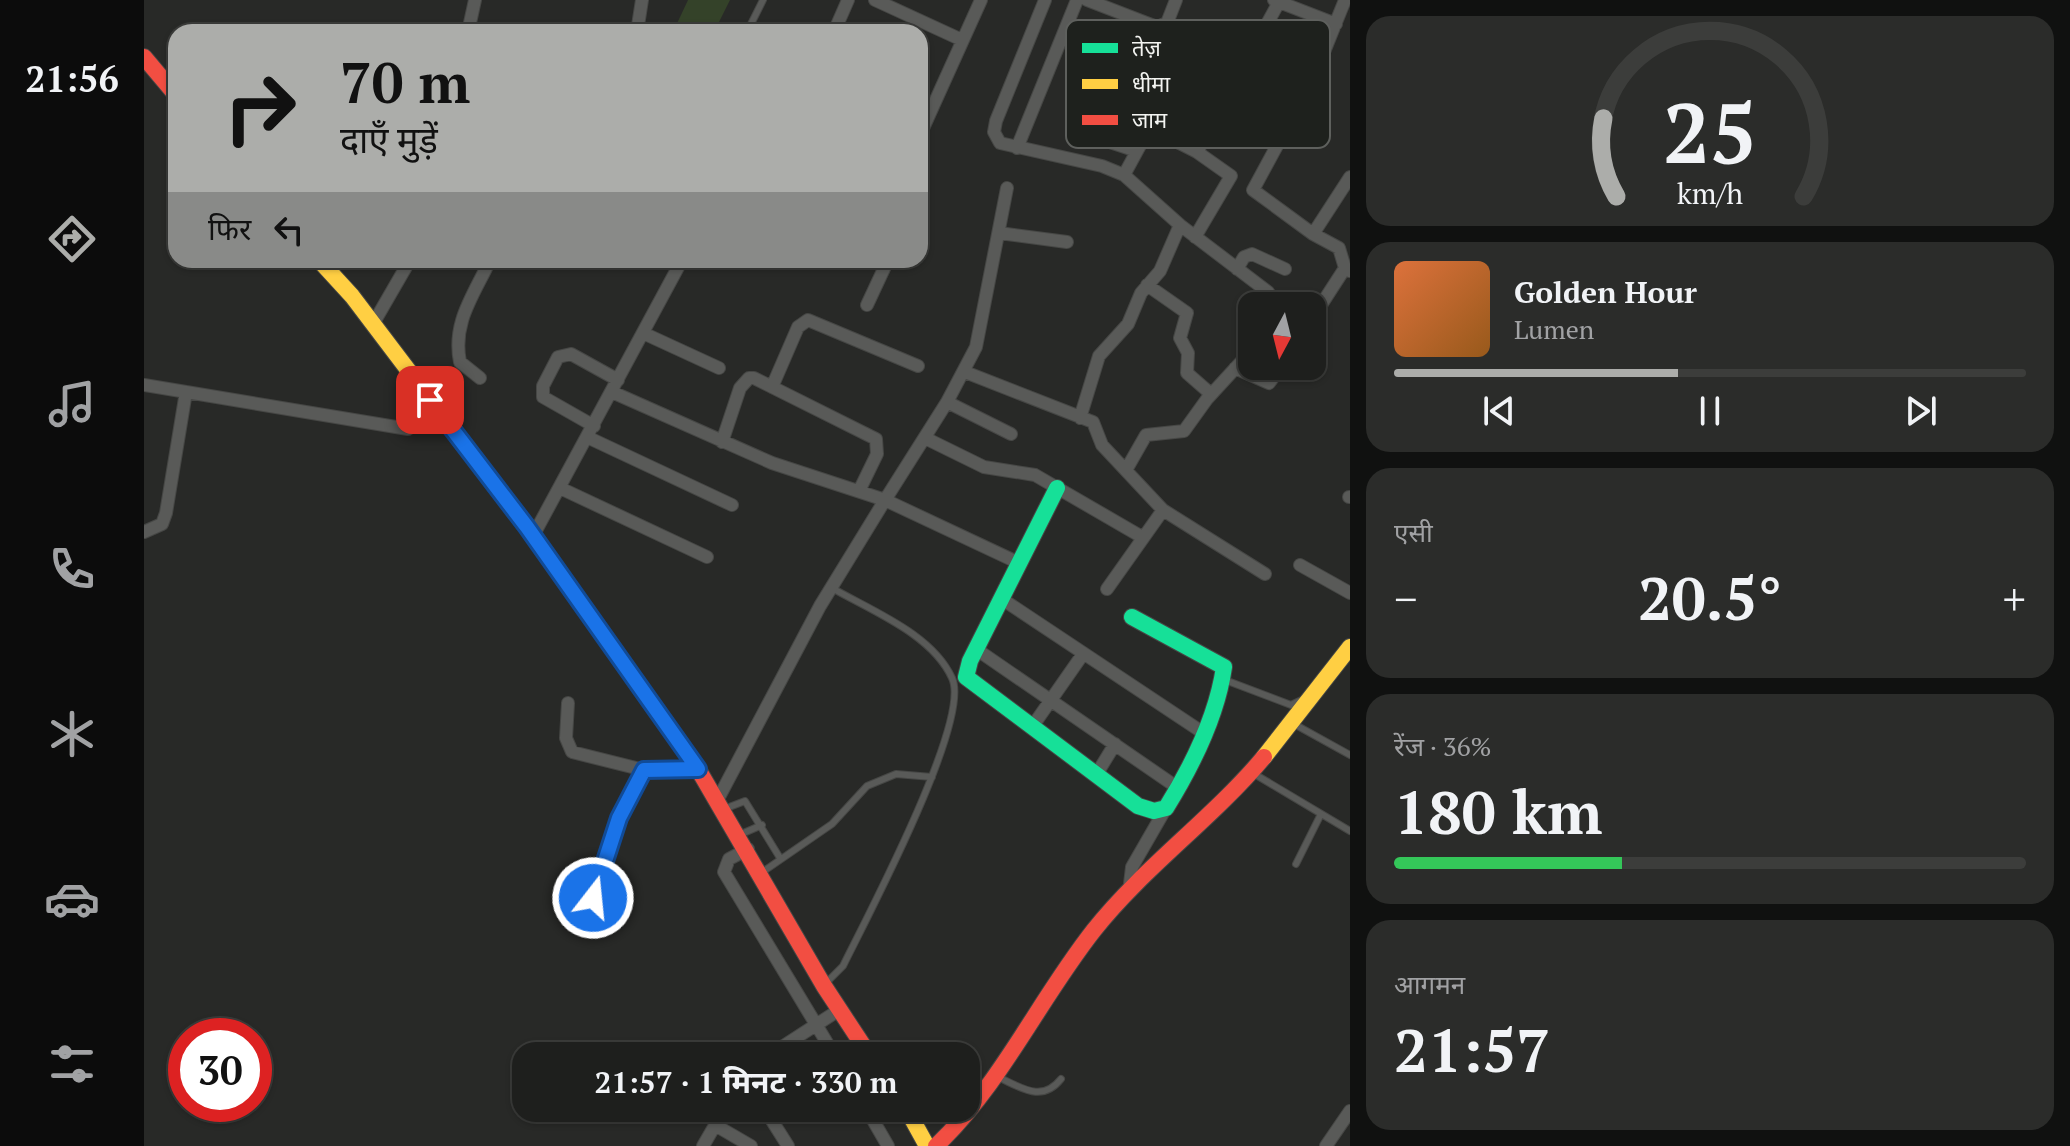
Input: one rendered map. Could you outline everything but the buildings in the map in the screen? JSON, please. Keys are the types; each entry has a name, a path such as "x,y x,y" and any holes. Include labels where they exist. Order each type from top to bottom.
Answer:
{"street":[{"path":"470,24 475,0"},
{"path":"638,24 642,0"},
{"path":"838,24 848,0"},
{"path":"875,0 927,24"},
{"path":"928,117 981,0"},
{"path":"1045,0 996,121 994,132 1000,143 1102,166 1124,175 1180,225 1268,292"},
{"path":"1069,20 1077,0"},
{"path":"1166,20 1176,0"},
{"path":"1330,38 1345,0"},
{"path":"1091,1 1132,19"},
{"path":"1266,20 1276,1 1326,20"},
{"path":"1330,22 1336,24"},
{"path":"928,24 962,40"},
{"path":"1017,148 1066,27"},
{"path":"144,57 168,86"},
{"path":"1128,148 1137,151"},
{"path":"1124,175 1139,148"},
{"path":"1189,148 1313,234 1339,248 1347,270 1326,299"},
{"path":"1197,152 1199,148"},
{"path":"1253,190 1276,148"},
{"path":"1195,237 1231,176"},
{"path":"1313,234 1350,177"},
{"path":"721,804 831,588 965,372 976,347 1007,188"},
{"path":"1080,418 1099,356 1128,324 1147,285 1160,271 1180,225"},
{"path":"999,233 1067,242"},
{"path":"1237,269 1244,257 1252,254 1285,269"},
{"path":"326,268 373,324 533,536 698,769 824,986 861,1042"},
{"path":"373,324 405,268"},
{"path":"480,378 460,362 459,332 467,301 486,268"},
{"path":"533,536 678,268"},
{"path":"867,305 884,268"},
{"path":"1147,285 1187,313 1180,338 1188,353 1187,373 1211,394"},
{"path":"772,387 798,327 808,320 918,366"},
{"path":"643,333 719,368"},
{"path":"618,380 571,354 558,357 543,386 543,397 590,432 732,505"},
{"path":"1126,470 1146,435 1184,431 1211,394 1238,365"},
{"path":"965,372 1097,426 1102,445 1163,510 1265,574"},
{"path":"722,442 744,382 754,378 876,439 877,454 859,491"},
{"path":"144,385 408,429"},
{"path":"144,532 162,524 166,513 186,392"},
{"path":"612,392 722,442 885,500 1019,563"},
{"path":"947,402 1011,434"},
{"path":"925,438 984,467 1027,472 1142,537"},
{"path":"560,488 707,557"},
{"path":"1057,488 976,649 966,677 1146,810 1166,808"},
{"path":"1107,589 1163,510"},
{"path":"1300,565 1350,593"},
{"path":"1002,599 1202,732"},
{"path":"1129,892 1132,867 1178,788 1222,679 1221,664 1132,617"},
{"path":"976,649 1178,788"},
{"path":"936,1146 962,1122 998,1077 1091,933 1129,892 1217,810 1349,651"},
{"path":"1032,727 1083,654"},
{"path":"568,703 566,738 572,752 644,770 698,769"},
{"path":"1096,775 1115,744"},
{"path":"593,898 619,818 644,770"},
{"path":"743,842 729,859 724,872 827,1042"},
{"path":"790,1042 839,1010"},
{"path":"1326,1146 1350,1111"},
{"path":"703,1146 717,1122"},
{"path":"773,1122 788,1146"},
{"path":"874,1122 888,1146"},
{"path":"914,1122 927,1146"},
{"path":"715,1125 751,1146"}],"lane":[{"path":"751,24 763,0"},
{"path":"824,986 843,966 932,777 956,695 952,678 941,659 907,631 831,588"},
{"path":"1222,679 1291,705 1311,697"},
{"path":"1291,722 1350,755"},
{"path":"1251,772 1350,831"},
{"path":"761,873 832,824 867,786 896,774 932,777"},
{"path":"721,804 745,801 780,858"},
{"path":"1296,864 1321,814"},
{"path":"743,842 762,825"},
{"path":"998,1077 1037,1094 1052,1090 1061,1079"}],"green space":[{"path":"688,0 730,0 718,24 677,24"}],"traffic: fast":[{"path":"1057,488 970,661 966,677 1138,806 1154,811 1166,808 1194,758 1216,704 1224,667 1132,617"}],"traffic: slow":[{"path":"326,268 352,296 527,527 597,626"},
{"path":"1264,757 1350,647"},
{"path":"914,1122 927,1146"}],"traffic: jam":[{"path":"144,57 168,86"},
{"path":"597,626 698,769 824,986 861,1042"},
{"path":"936,1146 981,1096 1094,930 1134,885 1223,801 1264,757"}],"route":[{"path":"430,400 527,527 698,769 644,770 619,818 593,898"}]}
